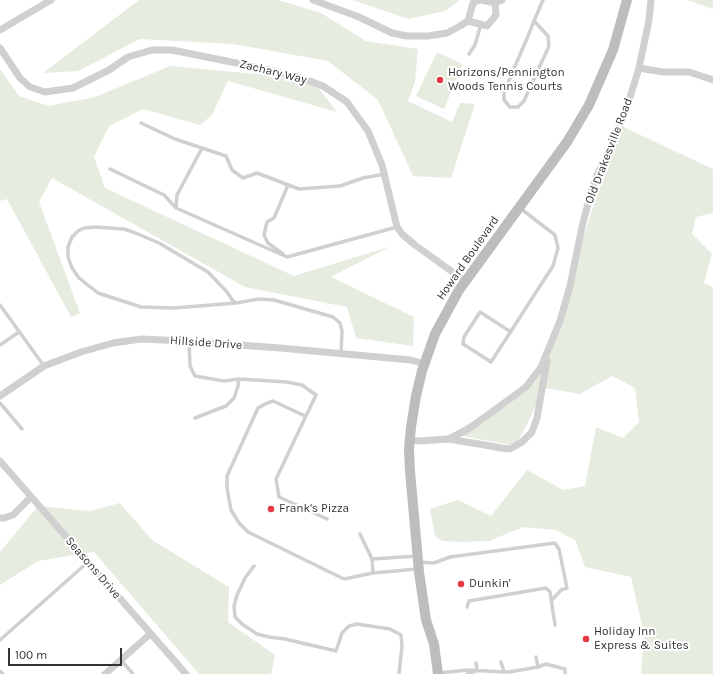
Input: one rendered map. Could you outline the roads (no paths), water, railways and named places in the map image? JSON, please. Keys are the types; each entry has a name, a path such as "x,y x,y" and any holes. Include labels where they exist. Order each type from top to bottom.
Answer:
{"main road":[{"name":"Howard Boulevard","path":"438,673 434,644 426,620 418,562 410,471 410,440 416,396 424,364 435,334 445,314 466,281 567,142 589,105 612,50 627,0"}],"street":[{"path":"0,30 50,0"},
{"path":"313,0 359,17 392,33 408,36 428,36 447,33 468,21 473,3 480,0 498,2 496,15 487,26 468,21"},
{"name":"Old Drakesville Road","path":"448,439 467,430 526,387 541,367 550,348 570,286 591,192 597,175 612,147 626,110 639,68 649,20 651,0"},
{"name":"Zachary Way","path":"0,48 20,78 30,87 45,92 73,88 108,70 128,57 152,50 172,50 192,54 299,77 323,86 347,102 368,131 385,174 397,227"},
{"path":"639,68 663,72 688,72 713,80"},
{"path":"397,227 402,234 415,245 466,281"},
{"name":"Hillside Drive","path":"0,396 44,366 81,352 113,343 141,339 189,341 411,360 424,364"},
{"name":"Old Drakesville Road","path":"410,440 420,441 448,439 506,449 510,449 522,442 532,432 537,418 550,348"},
{"name":"Seasons Drive","path":"0,461 186,674"},
{"path":"0,518 13,515 31,497"},
{"path":"106,674 150,634"}],"lane":[{"path":"534,21 548,36 549,46 524,101 518,107 510,107 504,100 504,92 534,21 543,0"},
{"path":"469,54 475,45 480,24"},
{"path":"141,123 175,139 226,156 232,170 243,178 257,172 299,189 340,186 363,178 385,174"},
{"path":"176,208 177,195 202,148"},
{"path":"110,169 164,195 176,208 287,257 397,227"},
{"path":"287,257 268,243 264,235 267,222 274,218 288,185"},
{"path":"511,332 480,312 464,337 463,344 491,362 511,332 553,266 558,248 555,235 519,208"},
{"path":"236,303 208,272 143,235 124,229 95,227 84,228 72,237 68,246 68,257 72,268 79,278 98,293 141,307 174,308 236,303 259,299 274,300 333,317 340,323 342,331 341,354"},
{"path":"0,305 44,366"},
{"path":"0,345 19,332"},
{"path":"189,341 190,366 195,376 224,380 239,379 287,382 302,385 316,395 276,479 279,497 327,519"},
{"path":"195,418 226,406 234,398 239,379"},
{"path":"305,416 273,401 258,408 227,476 227,488 231,510 239,523 248,532 344,579 418,562"},
{"path":"0,404 22,429"},
{"path":"360,534 372,559 373,573"},
{"path":"372,559 434,563 450,557 555,543 559,549 567,588 561,590 552,600"},
{"path":"0,640 88,562"},
{"path":"254,566 243,583 237,595 234,606 235,617 242,624 257,634 336,651 342,633 348,626 357,624 390,629 400,635 402,646 399,674"},
{"path":"467,607 469,601 546,588 550,592 552,600 555,625"},
{"path":"536,657 538,667"},
{"path":"121,660 133,674"},
{"path":"501,662 504,672"},
{"path":"476,663 477,670"},
{"path":"438,673 477,670 509,673 546,664 565,669 565,674"},
{"path":"467,674 477,670"},
{"path":"0,671 3,674"}],"place":[{"name":"Horizons/Pennington Woods Tennis Courts","path":"440,80"},
{"name":"Frank's Pizza","path":"271,509"},
{"name":"Dunkin'","path":"461,584"},
{"name":"Holiday Inn Express & Suites","path":"586,639"}]}
